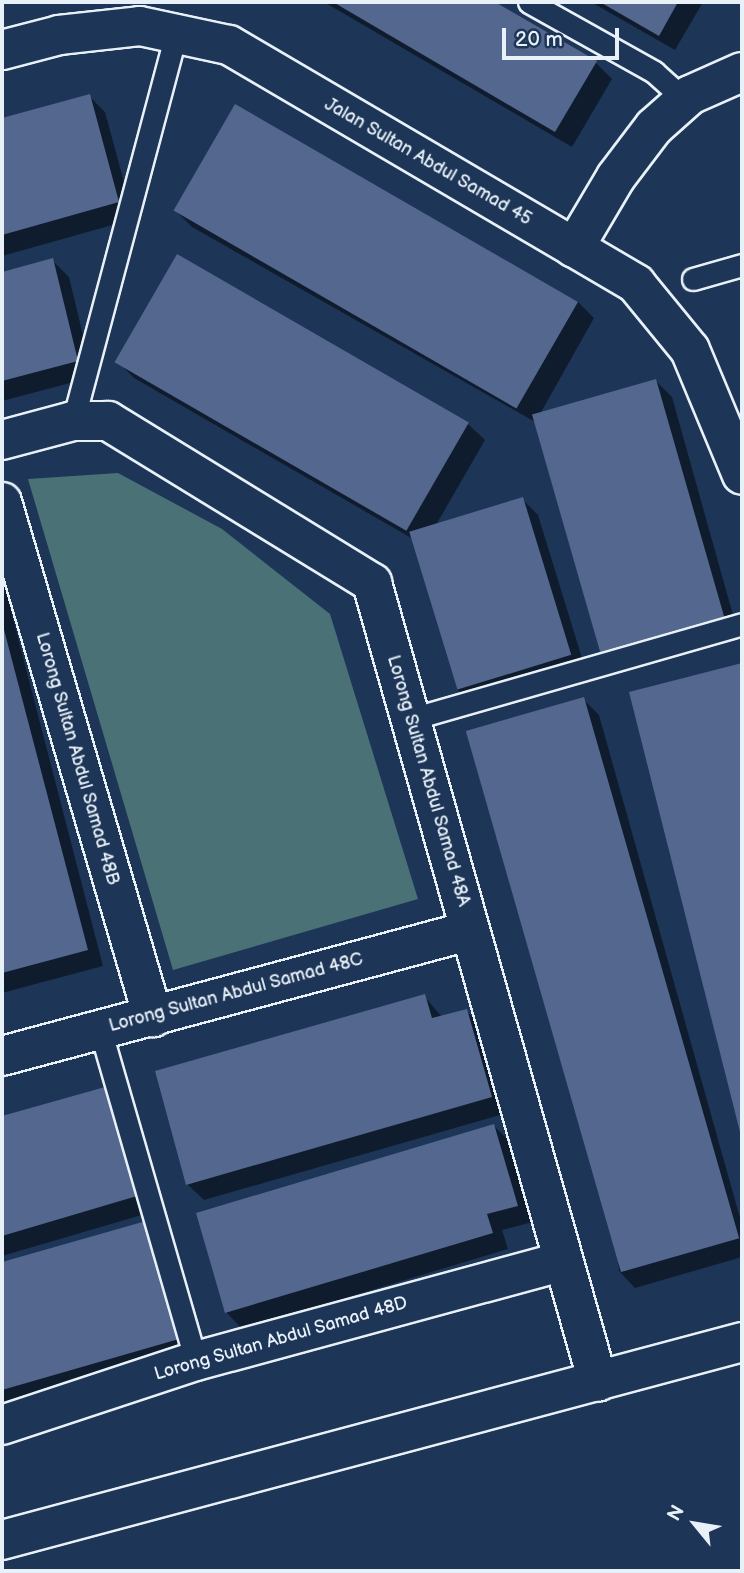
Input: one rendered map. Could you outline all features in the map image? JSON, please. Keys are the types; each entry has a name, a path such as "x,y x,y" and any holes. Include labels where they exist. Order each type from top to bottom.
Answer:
{"street":[{"name":"Jalan Sultan Abdul Samad 45","path":"2,50 59,35 140,26 229,45 636,284 664,313 690,350 739,456"},
{"path":"574,248 635,150 684,99 742,72"},
{"name":"Lorong Sultan Abdul Samad 48A","path":"2,440 73,421 108,421 372,583 598,1382"},
{"name":"Lorong Sultan Abdul Samad 48B","path":"2,502 153,1017"},
{"name":"Lorong Sultan Abdul Samad 48C","path":"2,1056 470,930"},
{"name":"Lorong Sultan Abdul Samad 48D","path":"2,1425 196,1361 564,1261"},
{"path":"2,1540 742,1342"}],"lane":[{"path":"529,2 653,72 684,99"},
{"path":"73,421 176,34"},
{"path":"693,279 742,265"},
{"path":"411,719 742,624"},
{"path":"100,1029 196,1361"}],"green space":[{"path":"118,473 222,529 330,614 418,899 173,970 28,479"}],"building":[{"path":"333,2 495,2 597,61 555,132"},
{"path":"600,2 678,2 659,36"},
{"path":"90,94 119,202 2,235 2,118"},
{"path":"235,104 578,302 516,409 174,211"},
{"path":"177,254 469,422 406,531 115,362"},
{"path":"53,258 78,361 2,381 2,272"},
{"path":"656,379 724,616 600,652 532,415"},
{"path":"523,497 571,655 457,690 409,532"},
{"path":"2,622 88,950 2,973"},
{"path":"742,663 742,1136 741,1136 629,692"},
{"path":"584,697 739,1238 621,1272 466,731"},
{"path":"425,994 432,1018 467,1009 492,1097 186,1185 155,1071"},
{"path":"105,1087 137,1196 2,1236 2,1116"},
{"path":"494,1124 518,1206 487,1214 493,1233 225,1313 196,1213"},
{"path":"146,1221 179,1339 2,1390 2,1262"}]}
